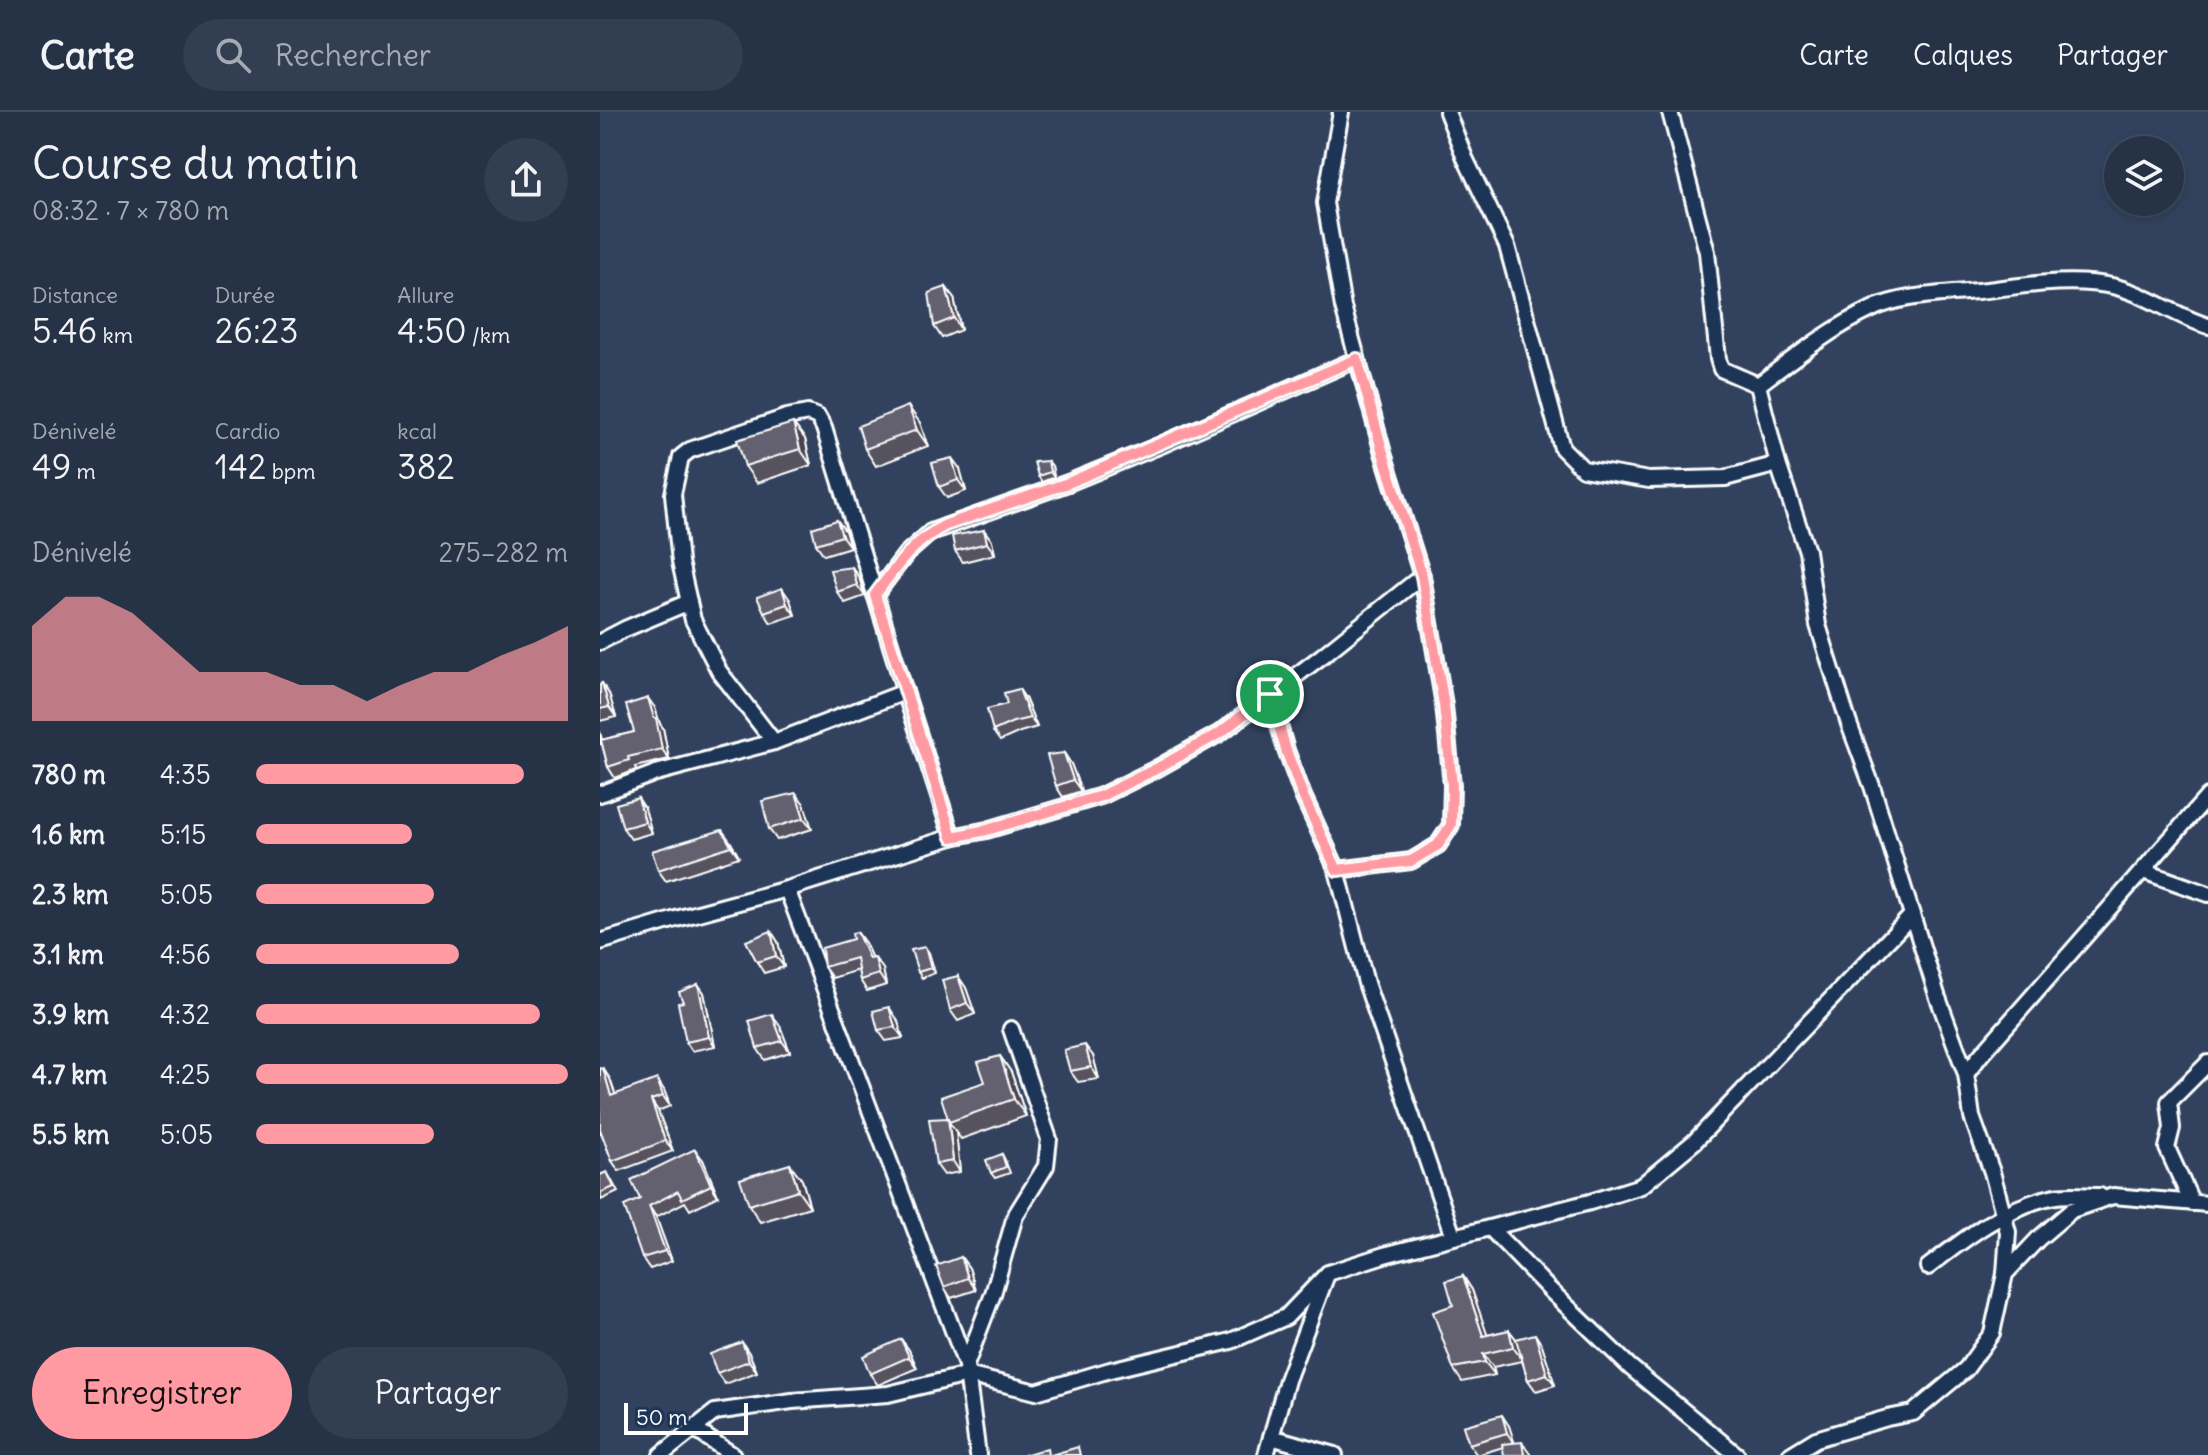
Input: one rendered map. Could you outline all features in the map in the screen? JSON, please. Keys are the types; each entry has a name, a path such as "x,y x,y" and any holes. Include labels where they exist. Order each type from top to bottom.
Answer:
{"street":[{"path":"1337,870 1411,861 1438,845 1451,825 1452,785 1444,705 1422,576 1383,453 1343,307 1325,203 1341,112"},
{"path":"1447,112 1507,246 1562,448 1583,469 1649,480 1725,478 1778,464"},
{"path":"1670,112 1707,252 1721,369 1758,385 1778,464 1807,551 1818,625 1942,1009 1966,1074 1972,1117 1992,1172 2008,1232 2005,1274 1992,1333 1966,1369 1913,1413 1816,1439 1790,1455"},
{"path":"1758,385 1809,346 1872,308 1915,297 2063,282 2112,286 2149,299 2187,320 2208,326"},
{"path":"875,595 906,554 931,532 1068,483 1357,359"},
{"path":"774,742 719,671 693,620 680,562 673,494 681,457 690,450 787,417 808,413 818,417 824,428 952,837"},
{"path":"600,942 1101,796 1220,733 1422,576"},
{"path":"600,642 689,602"},
{"path":"600,794 656,773 774,742 905,692"},
{"path":"1270,694 1303,796 1337,870 1366,983 1453,1236"},
{"path":"1966,1074 2208,796"},
{"path":"2143,871 2208,894"},
{"path":"787,889 967,1370 978,1455"},
{"path":"661,1455 715,1412 792,1401 888,1394 967,1370 1036,1392 1110,1370 1231,1341 1286,1317 1328,1273 1641,1186 1694,1142 1912,915"},
{"path":"967,1370 1015,1216 1046,1166 1049,1139 1011,1029"},
{"path":"2192,1203 2167,1148 2172,1128 2169,1102 2208,1063"},
{"path":"1928,1267 1962,1241 2015,1209 2052,1196 2113,1196 2208,1204"},
{"path":"2005,1274 2038,1239 2072,1210 2113,1196"},
{"path":"1490,1228 1630,1367 1737,1455"},
{"path":"1266,1455 1287,1380 1328,1273"},
{"path":"694,1429 733,1455"},
{"path":"1271,1437 1335,1455"}],"building":[{"path":"946,287 954,318 934,326 929,293"},
{"path":"908,406 917,430 865,449 858,426"},
{"path":"793,423 800,449 745,466 737,440"},
{"path":"952,458 958,480 939,487 932,463"},
{"path":"1048,461 1050,472 1038,476 1034,462"},
{"path":"837,520 842,536 816,544 812,528"},
{"path":"984,530 987,543 955,551 952,536"},
{"path":"852,567 857,585 837,592 830,570"},
{"path":"782,588 787,604 764,612 757,597"},
{"path":"600,684 609,707 600,709"},
{"path":"1019,689 1030,718 993,731 987,709 1007,704 1004,693"},
{"path":"648,698 656,718 662,749 628,757 629,760 608,767 601,740 634,732 626,705"},
{"path":"1064,753 1073,780 1056,786 1047,755"},
{"path":"796,793 804,818 769,829 762,801"},
{"path":"638,798 645,822 623,828 616,804"},
{"path":"722,830 731,846 658,870 652,851"},
{"path":"771,931 776,956 757,962 746,941"},
{"path":"857,932 869,959 875,958 879,974 860,980 856,958 824,967 822,948 853,939 852,933"},
{"path":"925,947 931,968 918,972 911,950"},
{"path":"958,976 967,1003 950,1010 942,980"},
{"path":"698,984 709,1037 686,1042 678,1003 683,1002 679,992"},
{"path":"889,1007 895,1027 878,1030 873,1011"},
{"path":"772,1014 782,1041 757,1048 749,1021"},
{"path":"1085,1045 1091,1067 1070,1071 1064,1050"},
{"path":"1000,1056 1014,1099 949,1122 941,1097 985,1082 978,1062"},
{"path":"603,1068 611,1096 657,1079 663,1096 651,1100 665,1141 612,1161 600,1129 600,1069"},
{"path":"948,1118 953,1161 936,1164 929,1119"},
{"path":"695,1149 711,1185 682,1199 678,1191 649,1206 665,1251 642,1258 624,1206 640,1199 631,1180"},
{"path":"1002,1154 1006,1167 991,1173 986,1160"},
{"path":"790,1164 798,1190 749,1205 740,1179"},
{"path":"607,1172 614,1187 600,1193 600,1175"},
{"path":"961,1257 968,1278 944,1287 936,1266"},
{"path":"1463,1276 1483,1336 1509,1330 1513,1347 1483,1354 1485,1362 1453,1368 1433,1312 1453,1305 1446,1281"},
{"path":"1535,1334 1547,1374 1528,1380 1516,1339"},
{"path":"901,1339 909,1357 870,1374 863,1356"},
{"path":"742,1342 749,1361 717,1373 710,1354"},
{"path":"1502,1415 1507,1433 1469,1444 1463,1426"},
{"path":"1522,1442 1524,1455 1504,1455 1502,1444"},
{"path":"1078,1447 1080,1455 1051,1455"},
{"path":"1047,1448 1048,1455 1024,1455"}],"route":[{"path":"1357,359 1422,576 1444,705 1452,785 1451,825 1438,845 1411,861 1337,870 1303,796 1270,694 1220,733 1101,796 987,830 952,837 875,595 906,554 931,532 1068,483 1357,359"}]}
